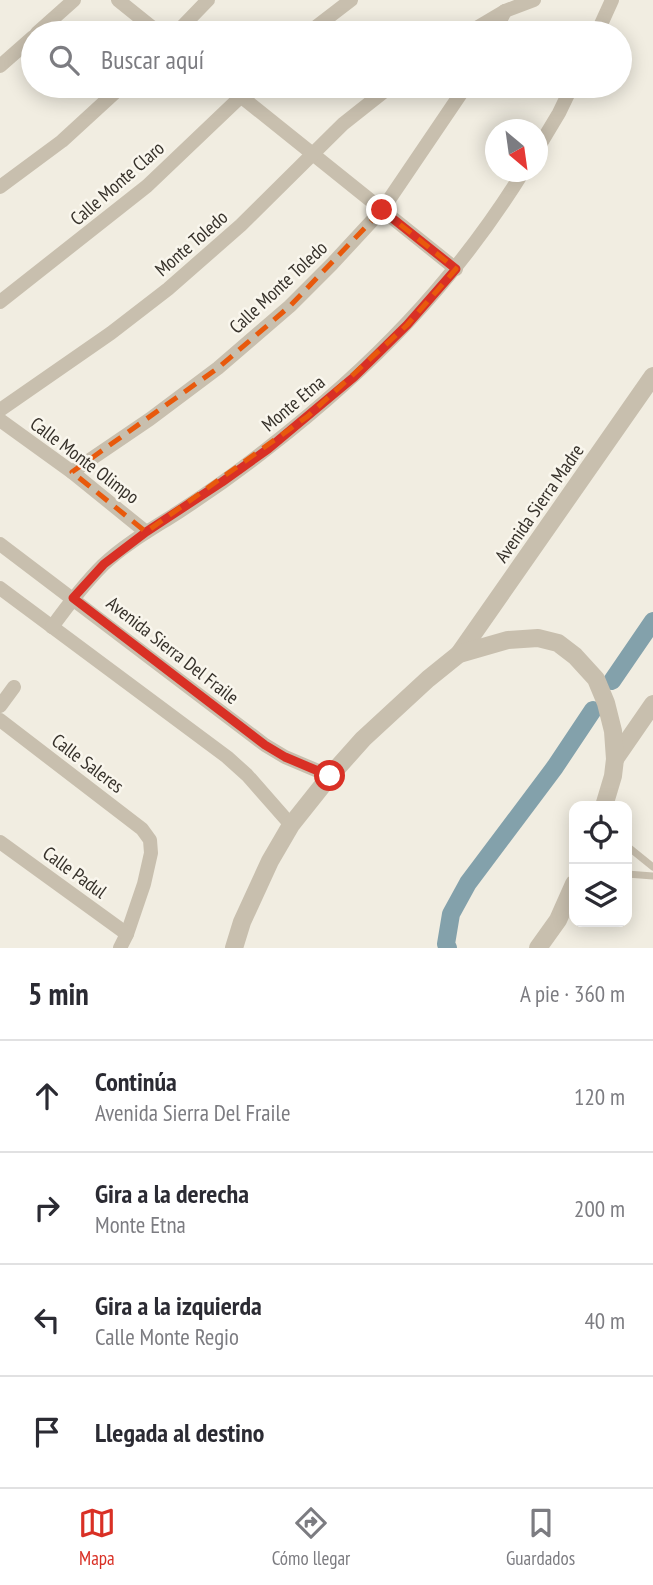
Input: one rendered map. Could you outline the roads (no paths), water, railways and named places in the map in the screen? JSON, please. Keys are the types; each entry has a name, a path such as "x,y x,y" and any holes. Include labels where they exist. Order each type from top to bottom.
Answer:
{"street":[{"path":"50,21 74,0"},
{"path":"118,0 144,21"},
{"path":"188,21 208,0"},
{"path":"324,21 351,0"},
{"path":"488,21 534,0"},
{"path":"602,21 612,0"},
{"path":"500,21 505,11"},
{"path":"0,66 21,48"},
{"path":"0,187 62,141 109,98"},
{"name":"Calle Monte Claro","path":"0,302 147,186 239,98"},
{"path":"253,98 312,154 456,269"},
{"name":"Monte Toledo","path":"0,410 168,289 241,225 343,124 376,98"},
{"name":"Calle Monte Toledo","path":"72,472 218,368 289,306 382,210 458,98"},
{"path":"548,130 566,98"},
{"name":"Monte Etna","path":"52,627 73,598 104,564 278,440 336,393 407,325 456,269 517,182"},
{"name":"Avenida Sierra Madre","path":"459,654 653,376"},
{"name":"Calle Monte Olimpo","path":"0,420 72,472 146,532"},
{"name":"Avenida Sierra Del Fraile","path":"0,544 265,745 285,757 330,776"},
{"path":"0,588 227,757 291,825"},
{"path":"234,948 270,861 291,825 363,739 397,706 459,654 508,640 538,638 558,643 575,656 596,679 613,731 614,767 605,801"},
{"path":"0,706 14,687"},
{"path":"614,767 653,704"},
{"name":"Calle Saleres","path":"0,720 142,829 150,840 151,853 144,884 127,934"},
{"name":"Calle Padul","path":"0,842 127,934"},
{"path":"538,948 558,920 569,898"},
{"path":"120,948 127,934"}],"lane":[{"path":"611,801 614,767"},
{"path":"632,850 653,867"},
{"path":"632,874 653,876"}],"waterway":[{"path":"612,681 653,621"},
{"path":"448,948 446,944 451,914 468,883 555,767 593,710"}]}
